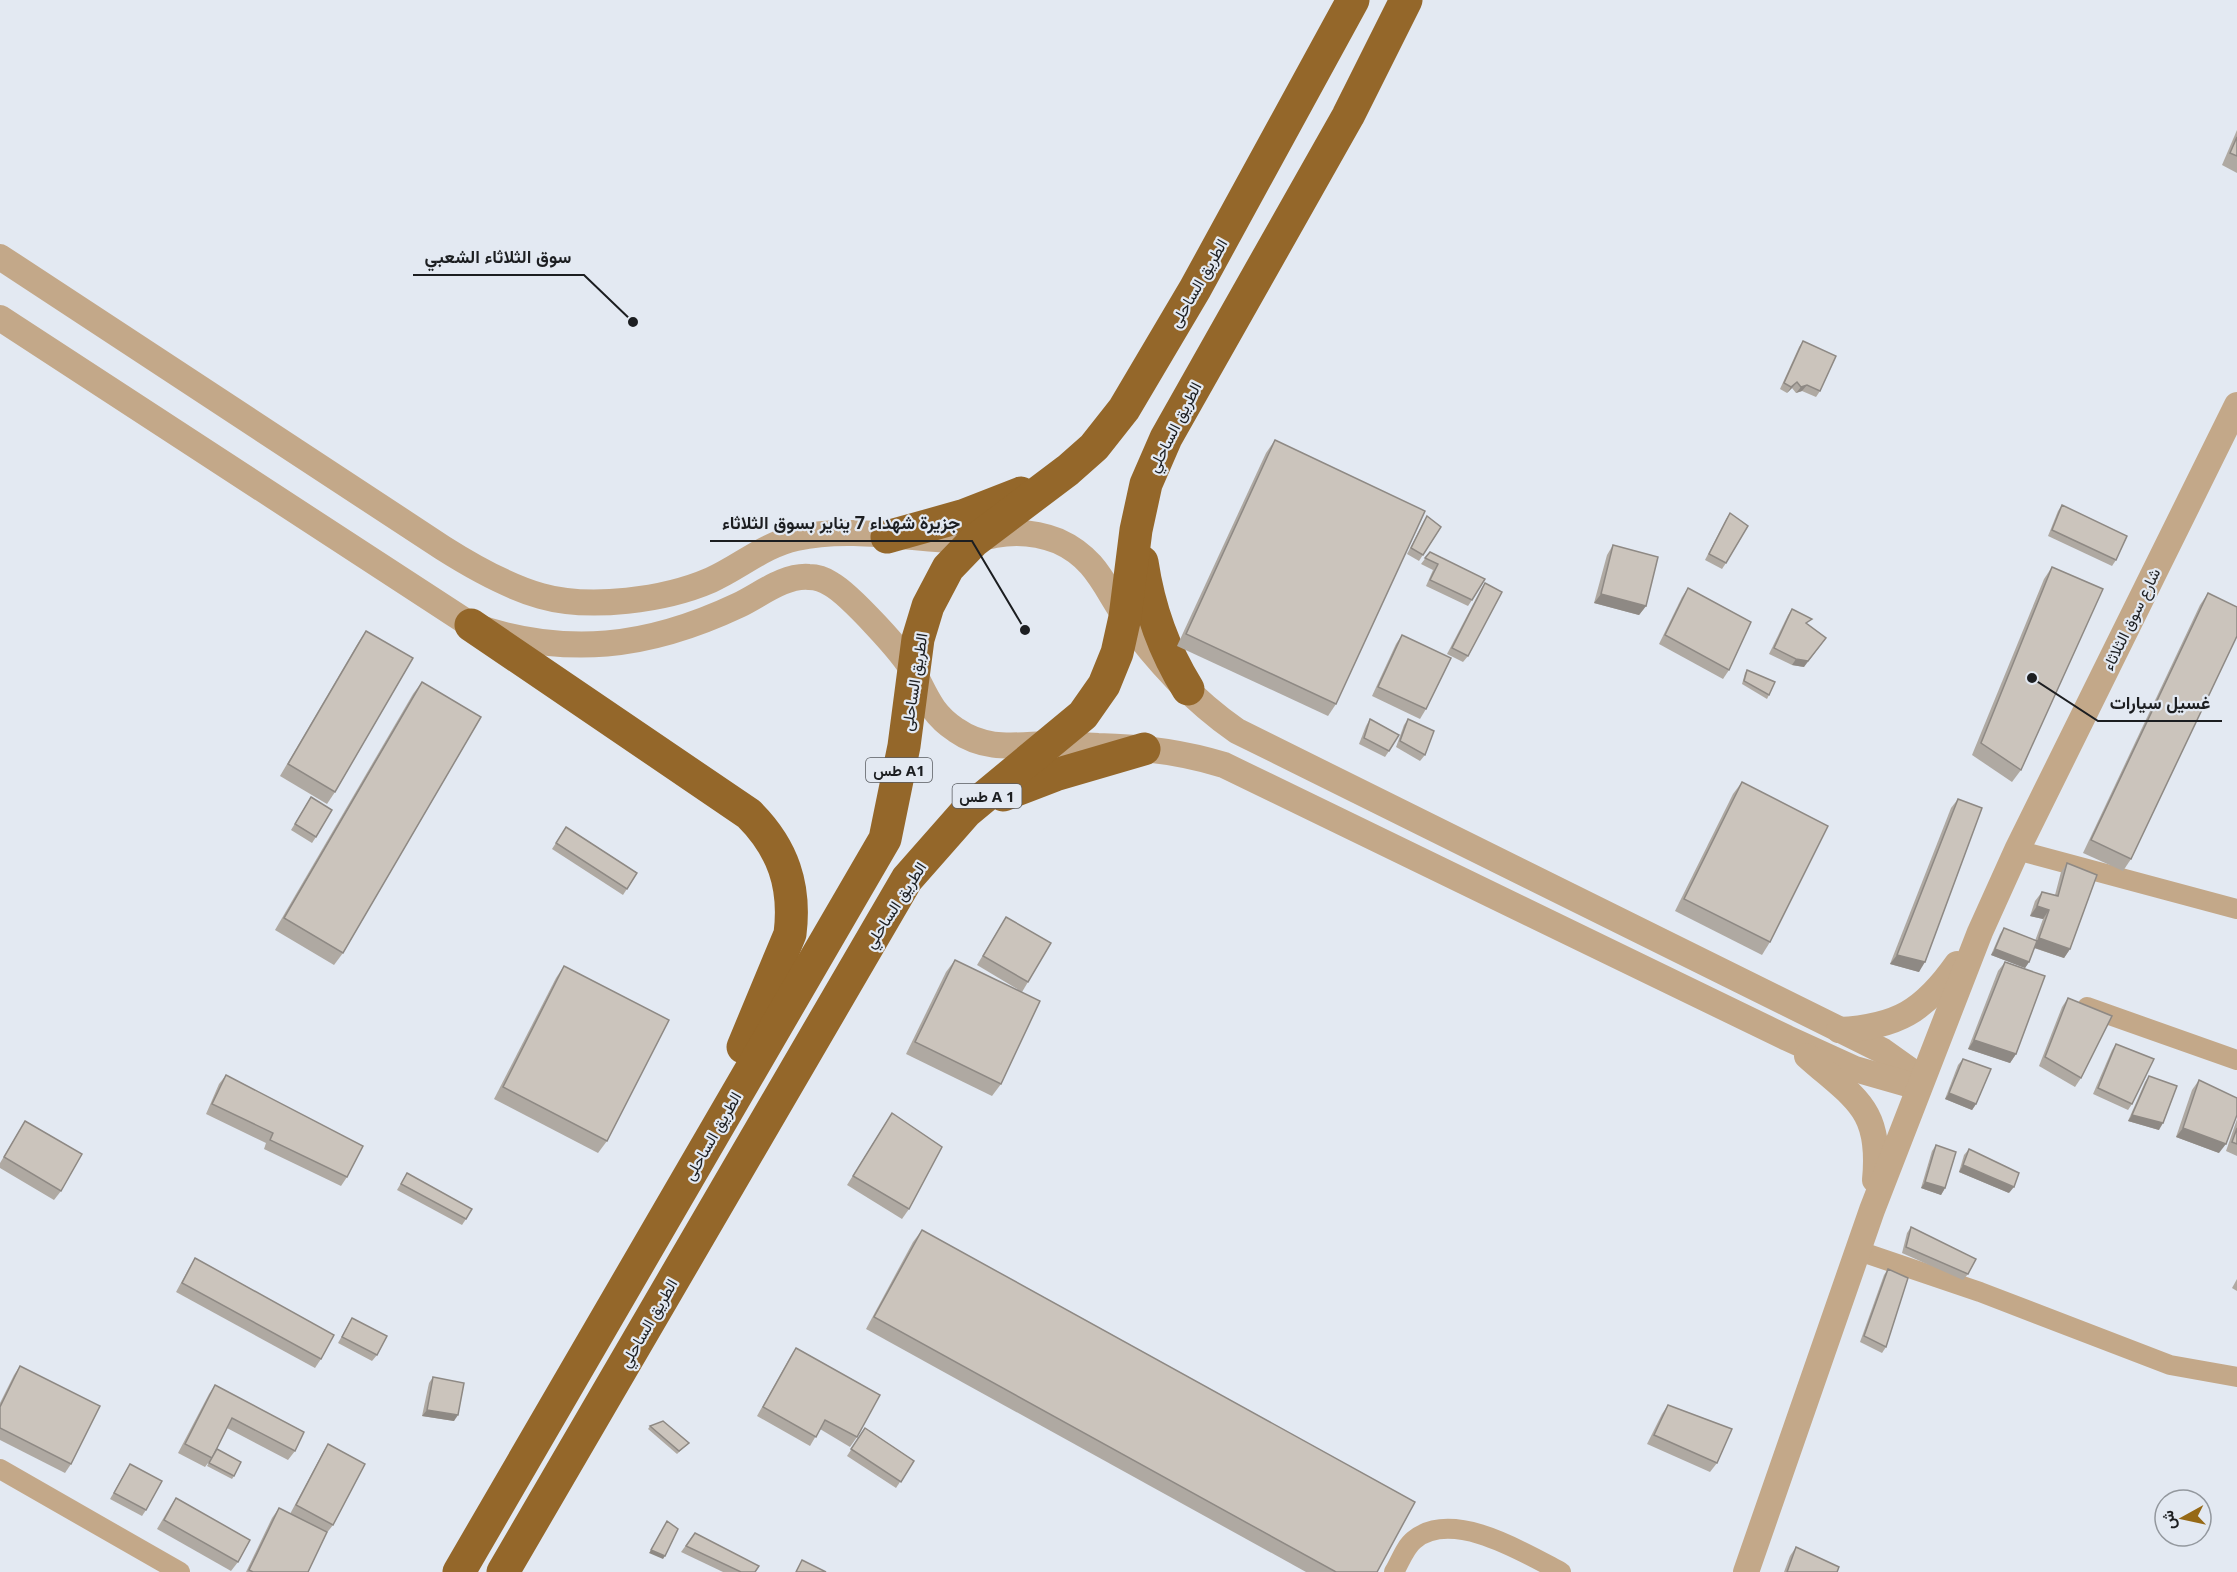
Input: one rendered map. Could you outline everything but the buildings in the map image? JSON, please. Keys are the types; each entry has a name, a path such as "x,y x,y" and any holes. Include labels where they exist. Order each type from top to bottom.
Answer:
{"highway":[{"name":"الطريق الساحلى","path":"459,1572 885,839 904,746 918,639 927,606 948,568 974,542 1068,470 1094,447 1125,410 1195,289 1353,0"},
{"name":"الطريق الساحلي","path":"503,1572 907,879 966,812 1083,715 1104,685 1117,653 1125,617 1136,530 1146,484 1166,438 1348,116 1406,0"},
{"path":"887,537 962,516 1034,487 1068,470"},
{"path":"1136,530 1150,606 1170,660 1188,689"},
{"path":"471,625 749,814 774,843 783,860 792,896 790,934 720,1100 703,1153"},
{"path":"966,812 1055,775 1144,749"}],"street":[{"path":"0,257 443,548 489,574 542,597 590,602 638,599 712,579 753,555 793,538 831,533 974,542 1016,533 1037,535 1058,542 1077,552 1093,566 1106,582 1125,617 1151,650 1218,718 1237,731 1896,1059 1919,1083"},
{"path":"0,318 471,625 494,633 543,644 622,643 675,632 738,606 789,580 810,577 831,584 840,591 914,672 931,706 958,732 994,746 1047,744 1144,749 1198,757 1224,765 1787,1038 1875,1076 1919,1083"},
{"name":"شارع سوق الثلاثاء","path":"1980,932 2017,850 2237,405"},
{"path":"2017,850 2237,909"},
{"path":"1837,1030 1877,1026 1901,1019 1912,1012 1944,982 1980,932"},
{"path":"1746,1572 1872,1210 1919,1083 1980,932"},
{"path":"2067,1000 2237,1060"},
{"path":"1787,1038 1851,1092 1871,1121 1877,1156 1872,1210"},
{"path":"1859,1251 1980,1292 2170,1365 2237,1377"},
{"path":"0,1469 180,1572"},
{"path":"1394,1572 1412,1541 1428,1531 1453,1528 1482,1534 1561,1572"}],"place":[{"name":"سوق الثلاثاء الشعبي","path":"633,322"},
{"name":"جزيرة شهداء 7 يناير بسوق الثلاثاء","path":"1025,630"},
{"name":"غسيل سيارات","path":"2032,678"}]}
